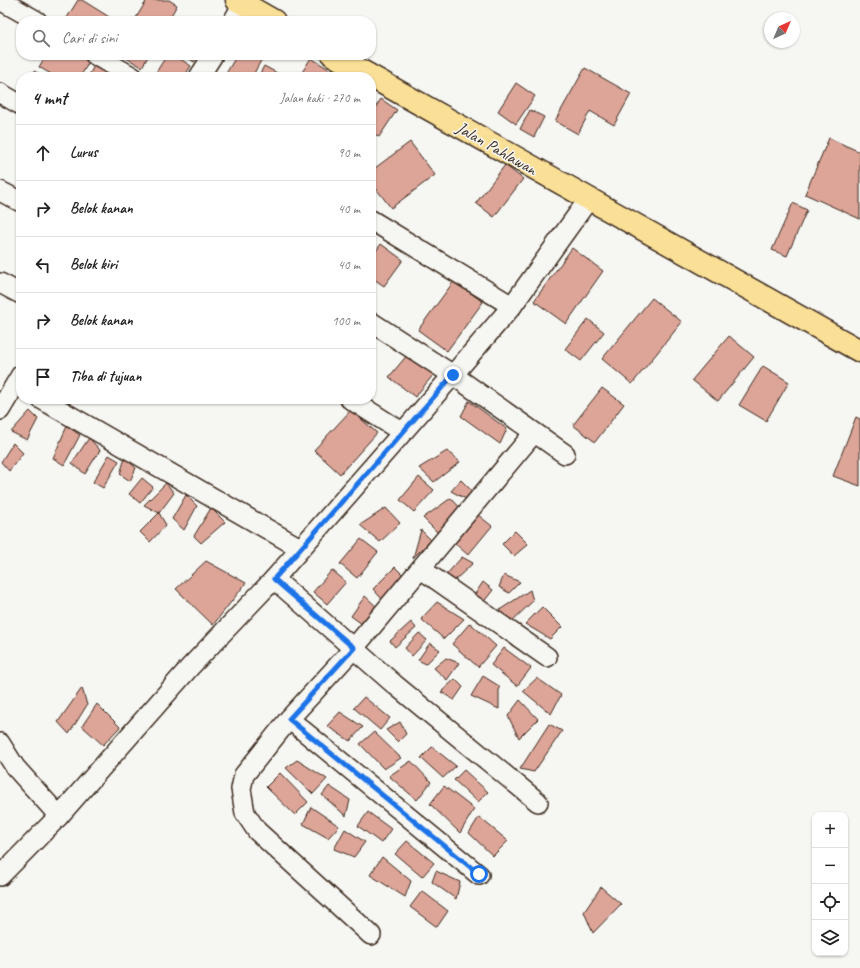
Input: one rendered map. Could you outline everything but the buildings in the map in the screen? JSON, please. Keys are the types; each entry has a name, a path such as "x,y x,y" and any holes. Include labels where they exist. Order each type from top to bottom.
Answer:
{"highway":[{"path":"238,8 260,16"},
{"name":"Jalan Pahlawan","path":"342,60 363,72"},
{"name":"Jalan Pahlawan","path":"376,79 588,200 860,351"}],"street":[{"path":"0,0 28,16"},
{"path":"104,60 124,72"},
{"path":"203,72 210,60"},
{"path":"0,93 16,101"},
{"path":"0,190 16,199"},
{"path":"0,876 59,816 190,667 274,579 453,375 512,306 588,200"},
{"path":"376,223 512,306"},
{"path":"0,283 16,291"},
{"path":"376,325 453,375 533,434 565,454"},
{"path":"0,410 16,386"},
{"path":"50,404 300,548"},
{"path":"358,404 402,432"},
{"path":"371,935 257,830 245,813 241,789 244,775 289,719 354,648 533,434"},
{"path":"421,569 547,657"},
{"path":"274,579 400,689 538,802"},
{"path":"289,719 479,874"},
{"path":"0,743 15,767 59,816"}],"route":[{"path":"453,375 274,579 354,648 289,719 479,874"}]}
